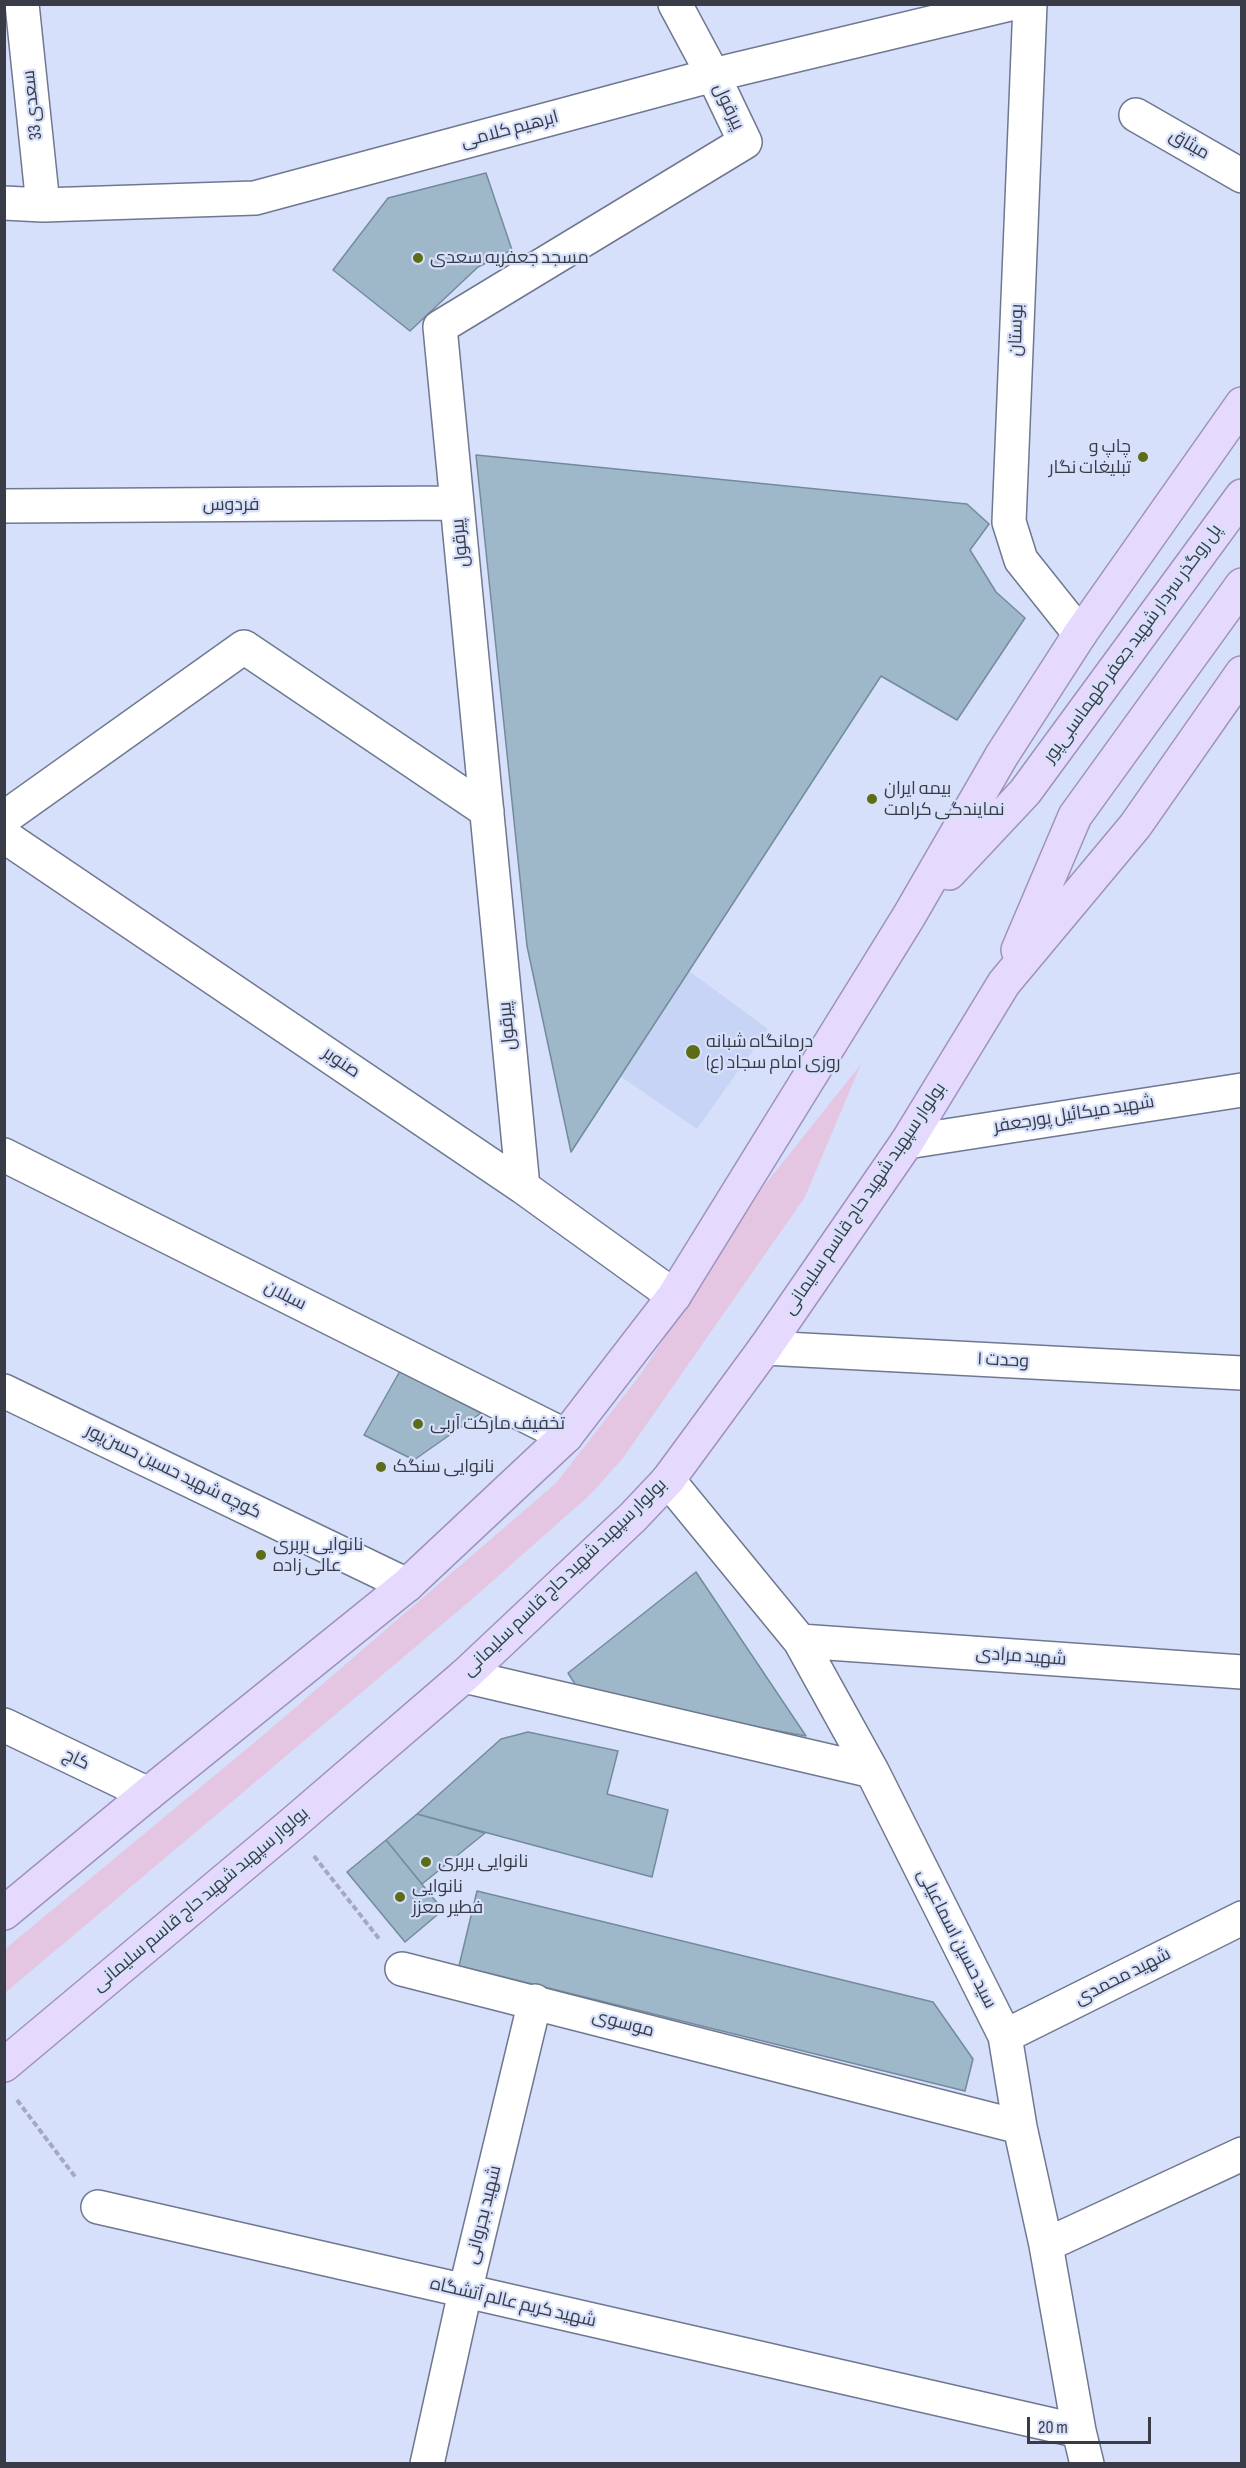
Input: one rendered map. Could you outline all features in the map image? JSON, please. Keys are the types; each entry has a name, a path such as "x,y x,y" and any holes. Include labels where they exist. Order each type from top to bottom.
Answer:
{"main road":[{"path":"4,1913 407,1585 566,1436 674,1296 909,916 1002,755 1080,634 1242,404"},
{"name":"پل روگذر سردار شهید جعفر طهماسبی‌پور","path":"909,916 1025,792 1242,496"},
{"path":"1004,983 1075,816 1242,585"},
{"path":"1004,983 1135,826 1242,673"},
{"name":"بولوار سپهبد شهید حاج قاسم سلیمانی","path":"8,2079 292,1824 464,1676 633,1517 668,1480 765,1348 907,1142 1004,983"}],"street":[{"name":"سعدی 33","path":"22,4 43,205"},
{"path":"675,4 713,75"},
{"name":"ابرهیم کلامی","path":"4,203 43,205 255,198 713,75 1010,4"},
{"name":"بوستان","path":"1030,4 1009,522 1021,560 1080,634"},
{"name":"پیرقول","path":"524,1187 440,327 745,142 713,75"},
{"name":"میثاق","path":"1136,115 1242,176"},
{"name":"فردوس","path":"4,506 458,503"},
{"path":"4,818 244,647 487,811"},
{"name":"صنوبر","path":"4,836 524,1187 674,1296"},
{"name":"شهید میکائیل پورجعفر","path":"907,1142 1242,1090"},
{"name":"سبلان","path":"4,1155 566,1436"},
{"name":"وحدت ۱","path":"765,1348 1242,1373"},
{"name":"کوچه شهید حسین حسن‌پور","path":"4,1391 407,1585"},
{"name":"سید حسین اسماعیلی","path":"668,1480 800,1641 872,1771 1005,2036 1020,2127 1046,2245 1079,2431 1087,2463"},
{"name":"شهید مرادی","path":"800,1641 1242,1672"},
{"path":"464,1676 872,1771"},
{"name":"کاج","path":"4,1725 148,1794"},
{"name":"شهید محمدی","path":"1005,2036 1242,1918"},
{"name":"موسوی","path":"402,1969 535,2001 1020,2127"},
{"name":"شهید بجروانی","path":"427,2463 465,2292 535,2001"},
{"path":"1046,2245 1242,2154"},
{"name":"شهید کریم عالم آتشگاه","path":"98,2207 1079,2431"}],"path":[{"path":"292,1824 317,1861 402,1969"},
{"path":"8,2079 98,2207"}],"shaded area":[{"name":"درمانگاه شبانه روزی امام سجاد (ع)","path":"689,971 768,1029 697,1129 620,1076"},
{"path":"861,1064 805,1197 623,1458 591,1494 470,1601 5,1993 5,1949 261,1737 556,1483 640,1375 764,1186"}],"building":[{"name":"مسجد جعفریه سعدی","path":"486,173 512,250 478,267 410,331 333,270 388,198"},
{"path":"476,455 967,504 989,524 970,550 996,592 1025,618 957,720 881,676 571,1152 527,946"},
{"name":"تخفیف مارکت آربی","path":"400,1371 481,1413 414,1460 364,1435"},
{"path":"696,1572 806,1736 582,1695 568,1673"},
{"path":"528,1732 618,1751 607,1794 668,1810 652,1877 417,1814 501,1739"},
{"name":"نانوایی بربری","path":"417,1814 485,1833 422,1884 386,1840"},
{"name":"نانوایی فطیر معزز","path":"386,1840 443,1910 405,1942 347,1872"},
{"path":"477,1891 933,2002 973,2059 965,2091 459,1966"}],"place":[{"name":"مسجد جعفریه سعدی","path":"418,258"},
{"name":"چاپ و تبلیغات نگار","path":"1143,457"},
{"name":"بیمه ایران نمایندگی کرامت","path":"872,799"},
{"name":"درمانگاه شبانه روزی امام سجاد (ع)","path":"693,1052"},
{"name":"تخفیف مارکت آربی","path":"418,1424"},
{"name":"نانوایی سنگک","path":"381,1467"},
{"name":"نانوایی بربری عالی زاده","path":"261,1555"},
{"name":"نانوایی بربری","path":"426,1862"},
{"name":"نانوایی فطیر معزز","path":"400,1897"}]}
